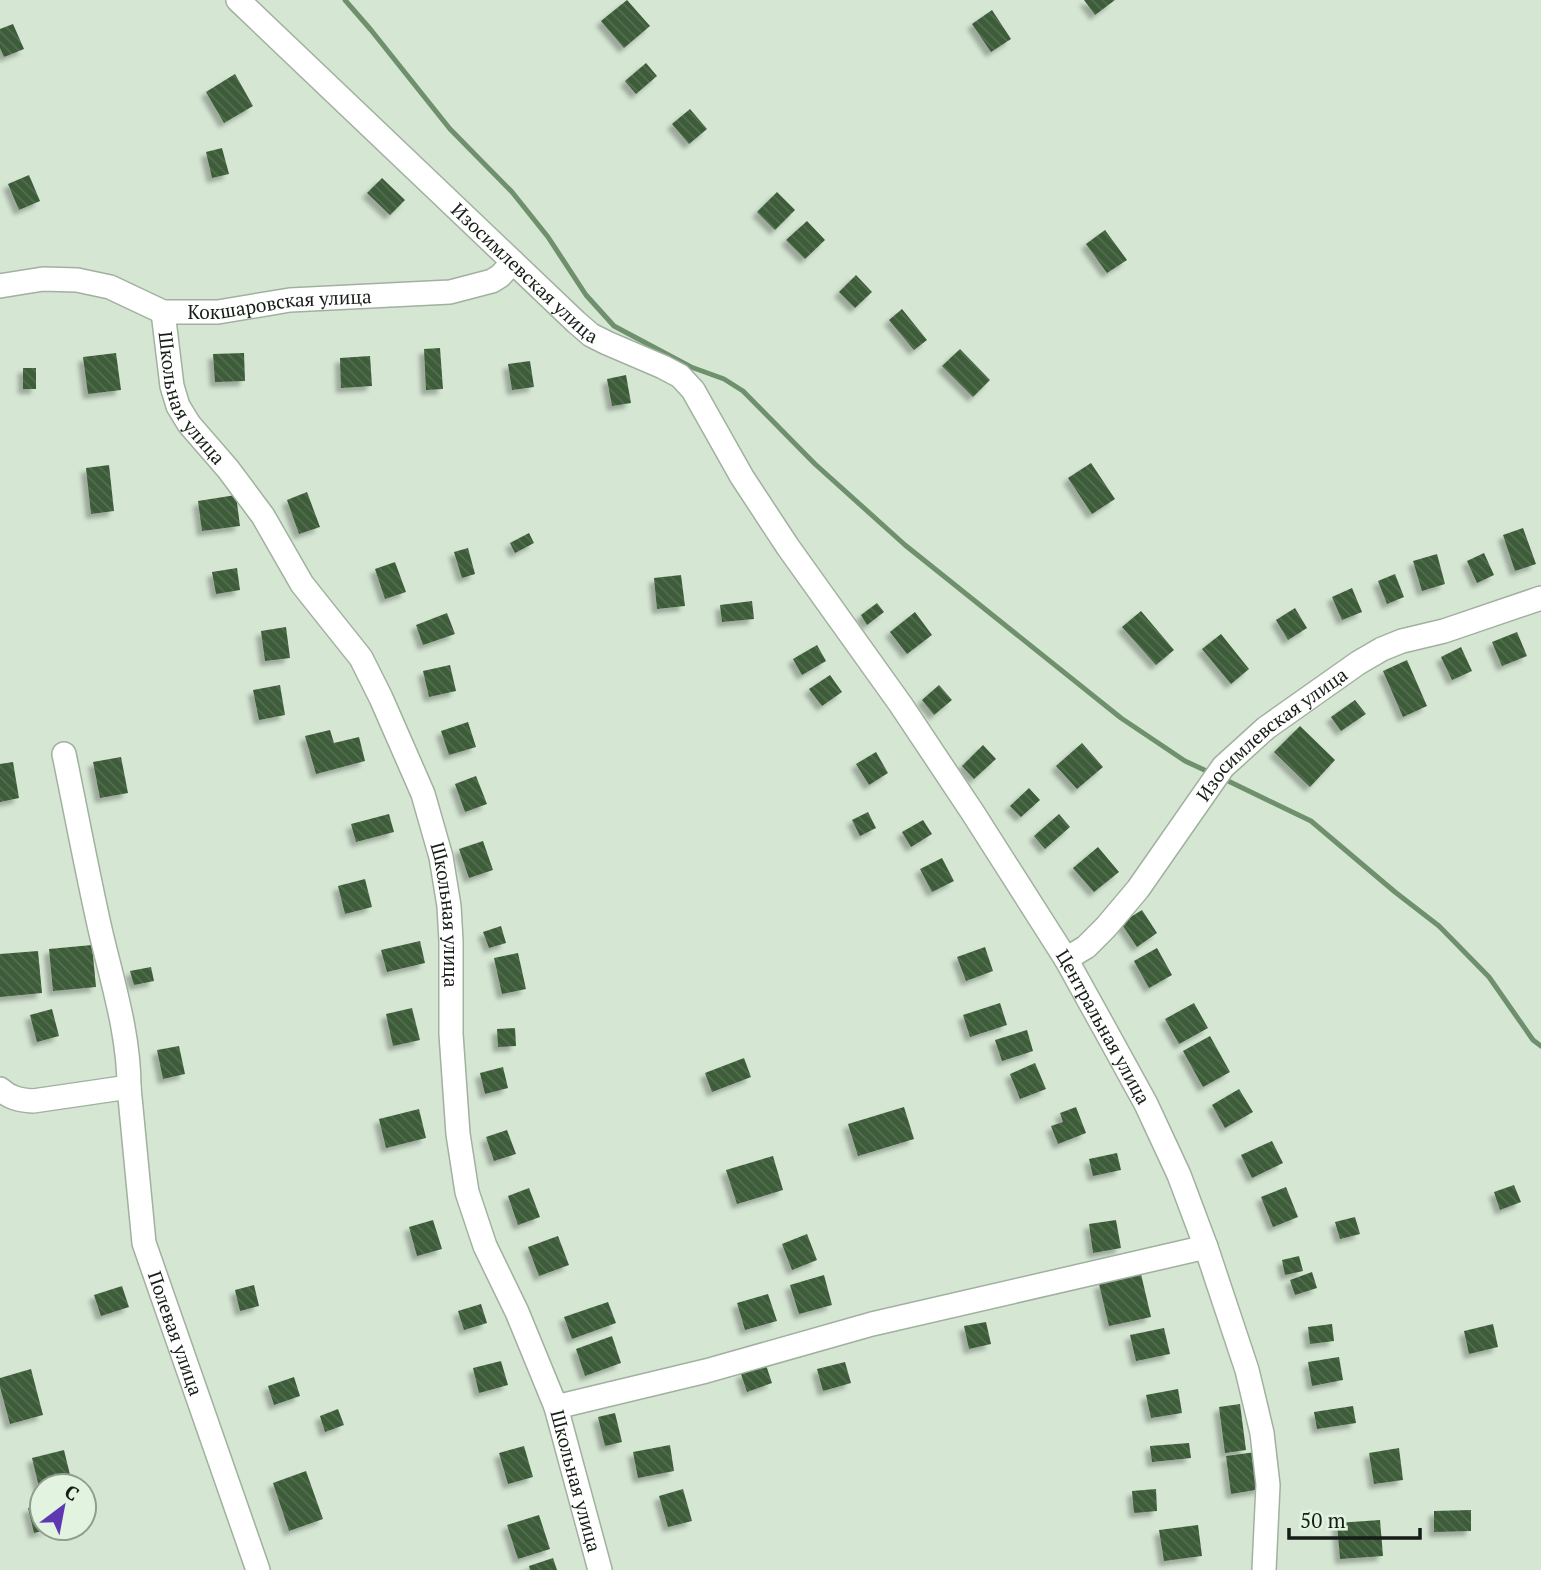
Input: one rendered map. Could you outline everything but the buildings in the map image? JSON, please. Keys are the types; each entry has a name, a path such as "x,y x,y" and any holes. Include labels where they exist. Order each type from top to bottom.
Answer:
{"street":[{"name":"Изосимлевская улица","path":"240,2 576,322 607,344 680,376 693,390 742,477 788,547"},
{"name":"Кокшаровская улица","path":"0,286 43,279 77,280 110,287 163,312 219,312 290,300 450,292 492,281 513,261"},
{"name":"Школьная улица","path":"163,312 172,386 178,406 189,424 228,469 263,516 302,584 361,658 423,794 441,857 449,906 451,1034 458,1134 467,1192 485,1246 517,1312 556,1407 600,1570"},
{"name":"Центральная улица","path":"788,547 901,705 1066,959 1146,1104 1179,1175 1247,1370 1262,1433 1268,1485 1264,1570"},
{"name":"Изосимлевская улица","path":"1066,959 1086,947 1106,927 1138,889 1223,767 1266,728 1382,649 1541,598"},
{"name":"Полевая улица","path":"64,754 122,1021 129,1065 144,1243 258,1570"},
{"path":"0,1089 9,1097 33,1101 129,1087"},
{"path":"556,1407 706,1371 872,1324 1206,1247"}],"waterway":[{"path":"345,0 450,129 512,192 548,237 586,295 614,326 691,367 724,379 743,391 815,464 905,545 1121,718 1185,761 1213,774"},
{"path":"1222,778 1311,821 1439,926 1489,977 1533,1040 1541,1046"}]}
